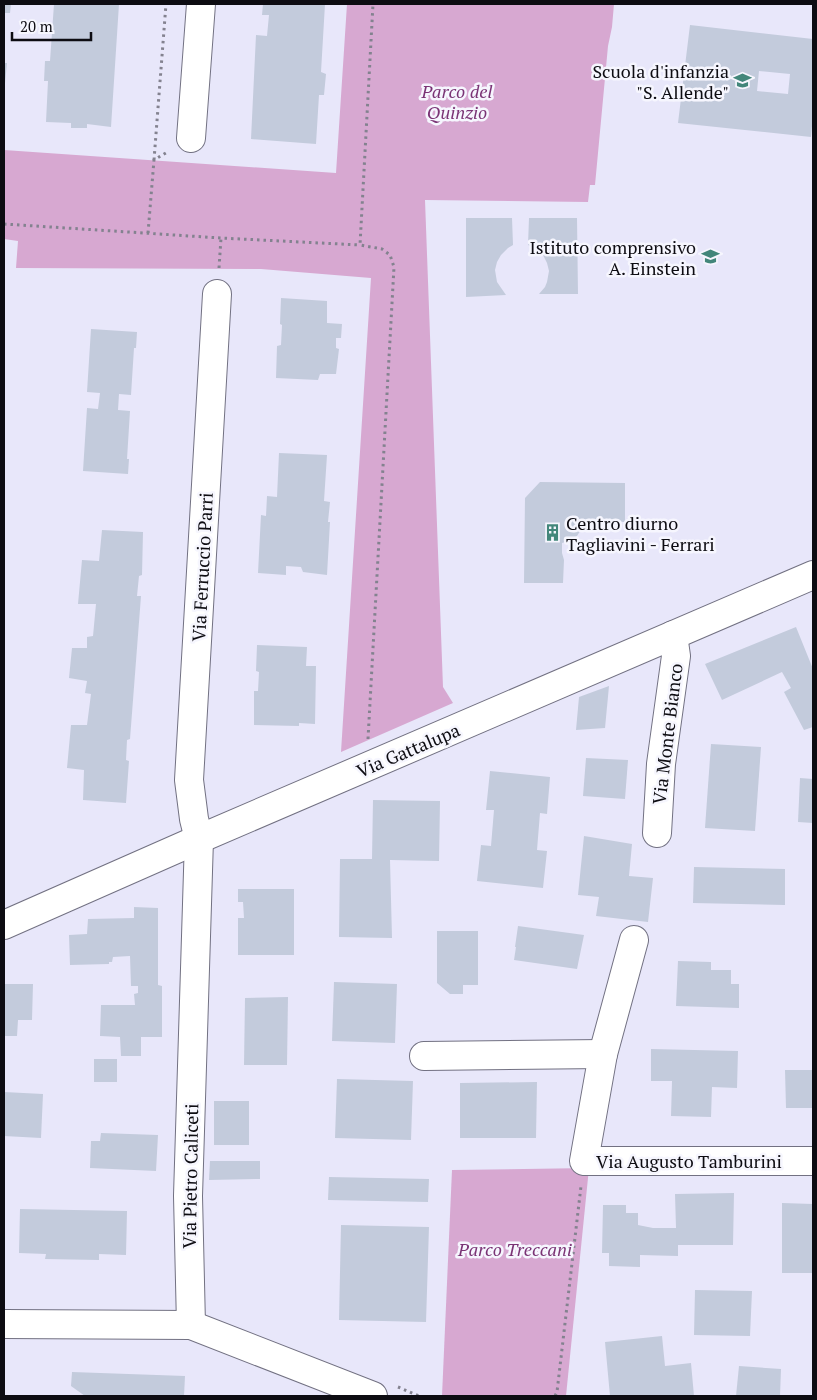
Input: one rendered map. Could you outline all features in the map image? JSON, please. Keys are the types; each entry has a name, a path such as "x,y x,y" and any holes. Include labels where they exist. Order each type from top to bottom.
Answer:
{"street":[{"path":"191,138 201,4"},
{"name":"Via Ferruccio Parri","path":"199,839 194,820 189,780 217,294"},
{"name":"Via Gattalupa","path":"4,925 673,635 811,582"},
{"name":"Via Monte Bianco","path":"657,833 661,764 676,656 673,635"},
{"name":"Via Pietro Caliceti","path":"191,1326 188,1196 199,839"},
{"name":"Via Augusto Tamburini","path":"634,940 603,1054 584,1161 813,1161"},
{"path":"424,1056 603,1054"},
{"path":"4,1324 191,1326 385,1392"}],"path":[{"path":"148,233 166,4"},
{"path":"360,245 374,4"},
{"path":"154,160 191,138"},
{"path":"4,224 360,245 382,250 390,254 394,267 367,747"},
{"path":"555,1396 584,1161"},
{"path":"385,1392 419,1396"}],"green space":[{"name":"Parco del Quinzio","path":"347,4 614,4 608,46 595,185 590,185 588,202 425,200 443,687 453,703 341,752 371,278 261,269 16,268 18,241 4,239 4,150 336,173"},
{"name":"Parco Treccani","path":"589,1168 566,1396 442,1396 452,1170"}],"building":[{"path":"4,4 11,4 10,13 4,13"},
{"path":"54,4 119,4 111,127 87,124 87,128 71,128 71,123 46,122 48,81 44,81 45,61 50,61"},
{"path":"263,4 325,4 321,72 326,74 324,95 319,95 316,144 251,139 256,35 267,36 269,15 262,15"},
{"path":"690,25 813,39 813,115 811,137 678,123","holes":["759,71 790,74 788,94 757,91"]},
{"path":"4,63 7,63 5,83 4,83"},
{"path":"466,218 512,218 513,245 501,255 495,270 497,282 506,295 466,297"},
{"path":"529,218 577,218 578,294 539,294 545,287 549,271 543,255 528,245"},
{"path":"281,298 327,301 327,323 342,324 341,338 336,338 336,348 339,349 336,374 320,374 318,380 276,378 277,346 281,345"},
{"path":"91,329 137,332 131,395 119,394 118,410 130,411 128,474 83,471 87,408 98,409 100,393 87,392"},
{"path":"279,453 327,455 324,501 330,502 328,522 330,522 327,575 303,572 301,567 286,566 286,575 258,573 261,515 266,516 267,496 277,497"},
{"name":"Centro diurno Tagliavini - Ferrari","path":"540,482 625,483 625,522 585,520 577,536 562,543 564,560 563,583 524,583 525,498"},
{"path":"102,530 143,532 142,575 139,576 137,596 141,596 130,739 127,740 126,760 129,761 126,803 83,800 84,770 67,768 71,725 87,725 91,694 85,693 87,681 69,678 72,648 87,648 87,637 93,636 96,604 78,604 82,560 99,561"},
{"path":"796,627 813,669 813,727 804,730 784,692 791,688 782,672 722,700 705,664"},
{"path":"257,645 307,647 306,666 316,666 315,724 299,723 299,726 254,725 254,691 258,691 259,672 256,671"},
{"path":"609,686 605,728 576,730 579,697"},
{"path":"711,744 761,747 755,831 705,828"},
{"path":"586,758 628,760 625,799 583,796"},
{"path":"490,771 550,777 547,814 540,813 537,850 547,851 543,888 477,881 481,845 491,846 494,810 486,810"},
{"path":"800,778 813,779 813,823 798,822"},
{"path":"373,800 440,801 439,861 390,860 392,938 339,937 340,859 372,859"},
{"path":"584,836 632,844 629,876 653,878 648,922 596,916 599,897 578,895"},
{"path":"694,867 785,869 785,905 693,903"},
{"path":"238,889 294,889 294,955 238,955 238,918 244,918 243,902 238,902"},
{"path":"134,907 158,908 158,985 162,986 162,1037 141,1037 141,1056 121,1056 120,1037 100,1036 101,1005 135,1005 134,994 138,993 138,986 131,986 130,956 113,957 112,962 109,962 109,964 70,965 69,935 87,934 88,919 134,918"},
{"path":"518,926 584,935 577,969 514,960"},
{"path":"437,931 478,931 478,985 463,985 463,994 450,994 437,983"},
{"path":"678,961 711,962 711,970 731,970 731,984 739,984 739,1008 676,1006"},
{"path":"334,982 397,984 395,1043 332,1041"},
{"path":"4,984 33,984 32,1020 18,1020 17,1036 4,1036"},
{"path":"288,997 287,1065 244,1065 245,998"},
{"path":"651,1049 738,1051 737,1088 712,1087 711,1117 671,1116 672,1081 651,1081"},
{"path":"94,1059 117,1059 117,1082 94,1082"},
{"path":"785,1070 813,1070 813,1108 786,1108"},
{"path":"337,1079 413,1081 411,1140 335,1138"},
{"path":"537,1082 536,1138 460,1138 460,1083"},
{"path":"4,1092 43,1094 41,1138 4,1136"},
{"path":"214,1101 249,1101 249,1145 214,1145"},
{"path":"101,1133 158,1135 156,1171 90,1168 91,1141 100,1141"},
{"path":"210,1161 260,1161 260,1179 209,1180"},
{"path":"329,1177 429,1179 428,1202 328,1200"},
{"path":"734,1193 733,1245 678,1245 678,1256 640,1255 640,1267 609,1266 609,1253 602,1253 603,1205 626,1205 626,1213 638,1213 638,1225 653,1228 676,1228 675,1194"},
{"path":"782,1203 813,1204 813,1273 782,1273"},
{"path":"20,1209 127,1211 126,1255 99,1254 99,1260 45,1259 46,1254 19,1253"},
{"path":"341,1225 429,1227 426,1322 339,1320"},
{"path":"695,1290 752,1291 750,1336 694,1335"},
{"path":"662,1336 665,1366 691,1363 694,1396 610,1396 605,1342"},
{"path":"739,1366 781,1369 780,1396 736,1396"},
{"path":"72,1372 185,1376 184,1396 85,1396 71,1386"}],"place":[{"name":"Scuola d'infanzia \"S. Allende\"","path":"743,81"},
{"name":"Istituto comprensivo A. Einstein","path":"710,257"},
{"name":"Centro diurno Tagliavini - Ferrari","path":"552,533"}]}
